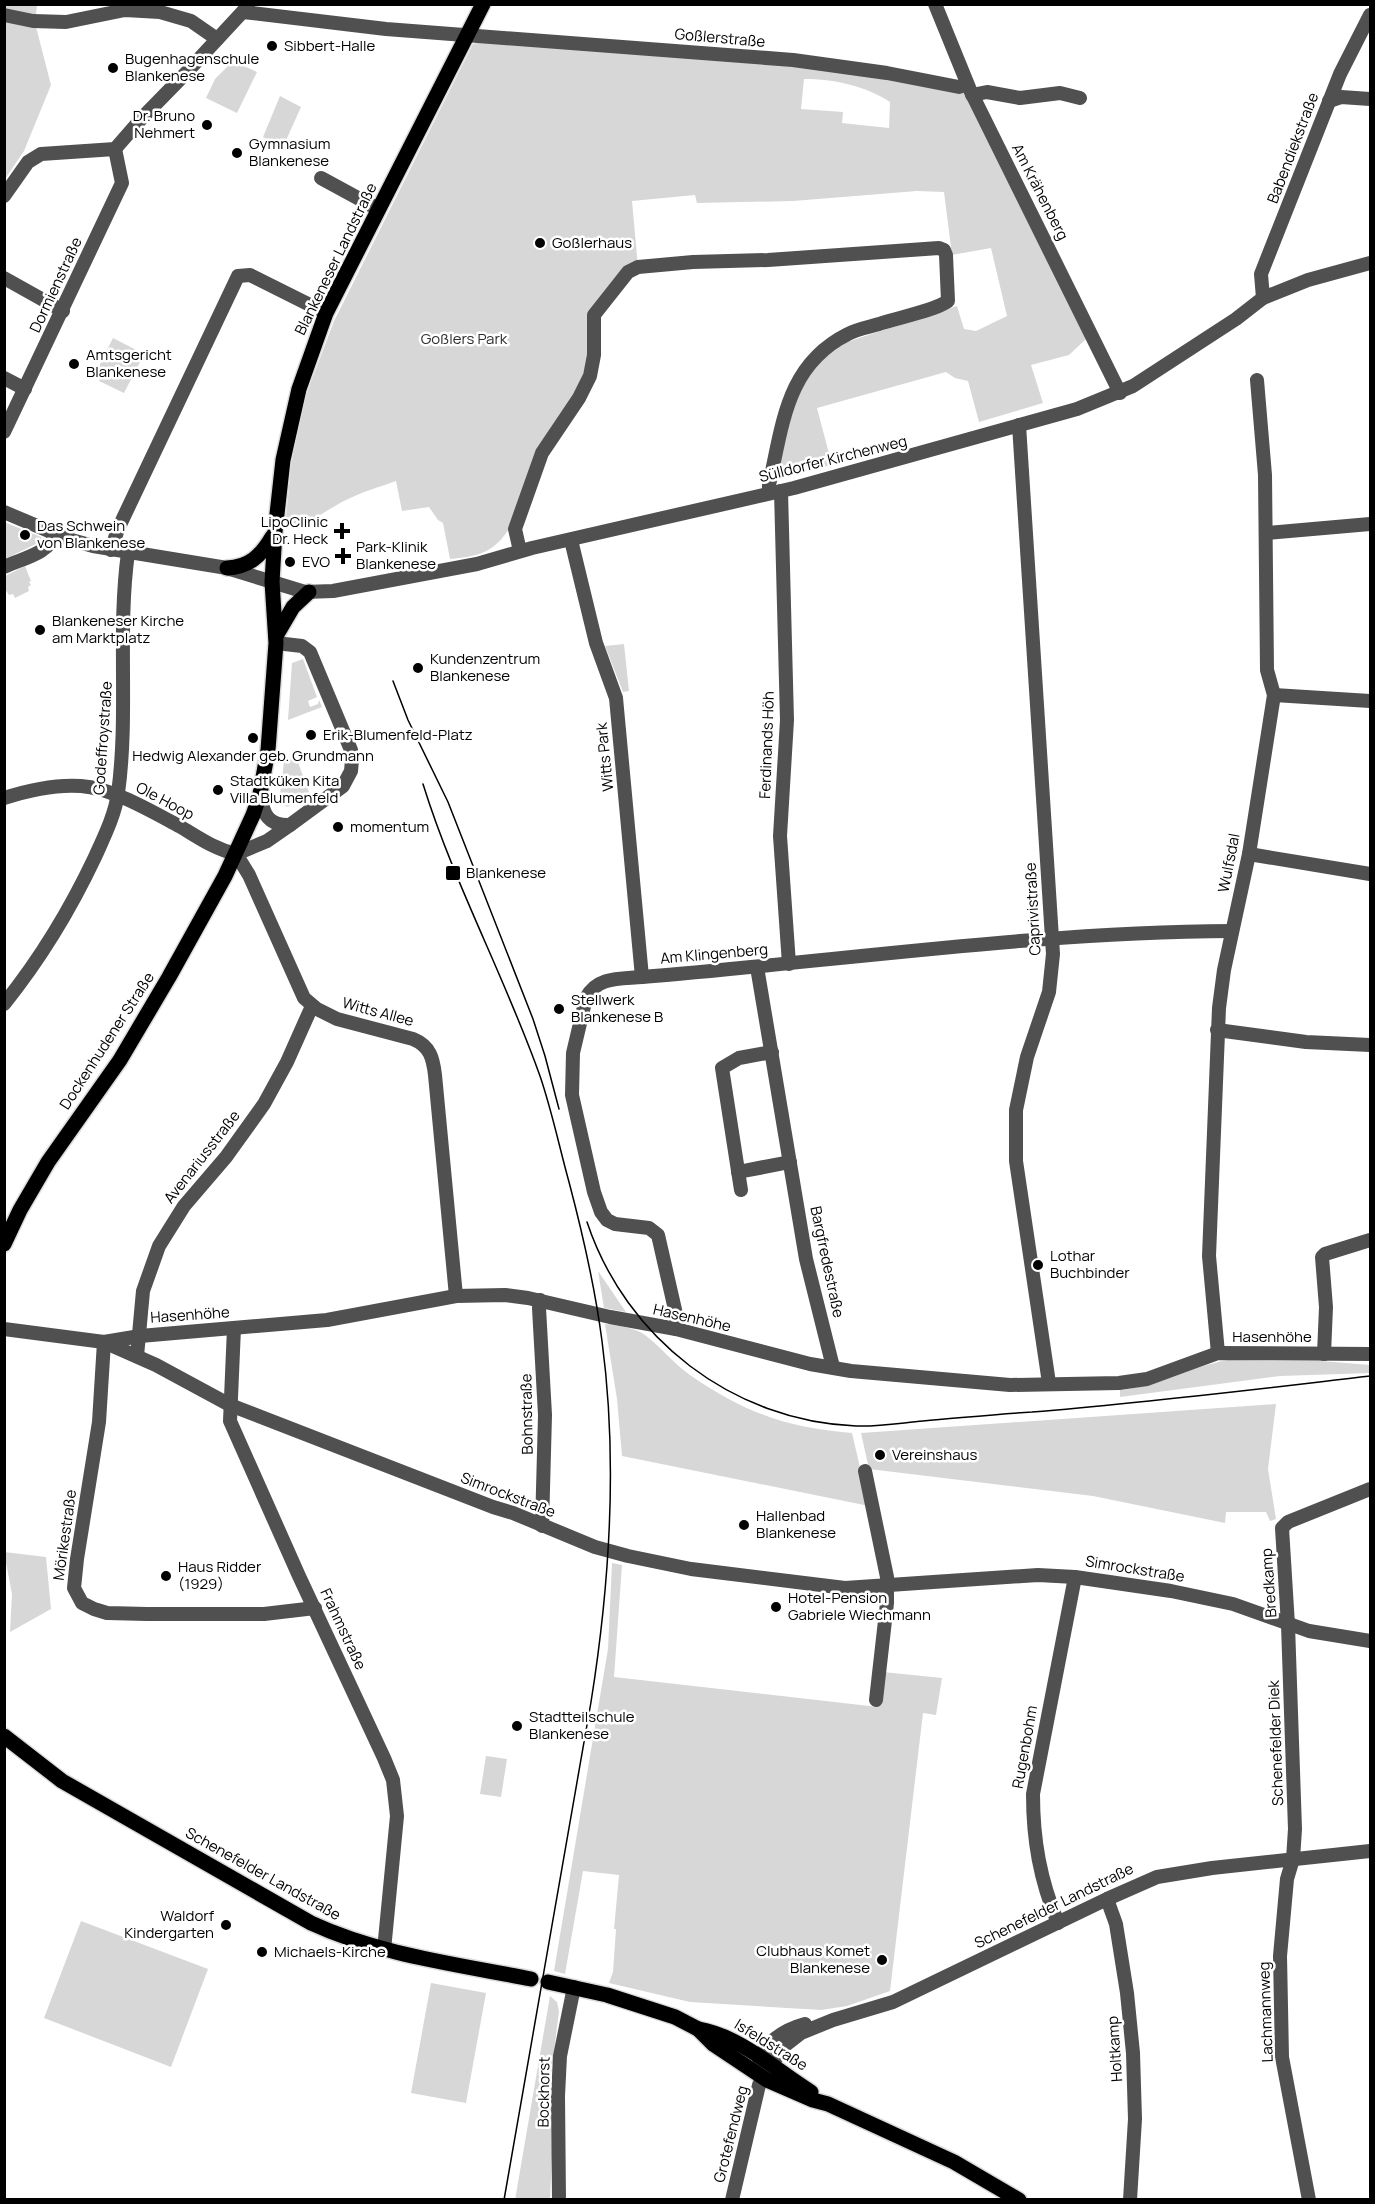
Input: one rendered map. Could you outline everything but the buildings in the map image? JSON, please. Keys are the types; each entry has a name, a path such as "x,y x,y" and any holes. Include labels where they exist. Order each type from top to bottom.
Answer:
{"main road":[{"name":"Blankeneser Landstraße","path":"272,582 275,532 289,425 308,360 326,314 483,4"},
{"path":"227,568 242,566 256,558 262,553 275,532"},
{"path":"236,854 260,794 268,750 276,640 272,582"},
{"path":"276,640 293,607 309,592"},
{"name":"Dockenhudener Straße","path":"4,1244 20,1210 48,1162 125,1052 236,854"},
{"name":"Schenefelder Landstraße","path":"4,1736 62,1780 243,1885 341,1937 384,1950 531,1979"},
{"path":"548,1982 574,1987"},
{"name":"Isfeldstraße","path":"574,1987 632,2002 675,2017 698,2029 724,2036 765,2066 828,2104 954,2162 1019,2199"}],"street":[{"name":"Am Krähenberg","path":"935,4 970,90 1120,393"},
{"name":"Goßlerstraße","path":"246,8 386,29 793,60 887,73 1020,98 1060,93 1080,98"},
{"path":"4,196 28,162 41,154 115,149 246,8"},
{"path":"4,15 33,21 66,22 124,10 160,12 191,21 217,39"},
{"name":"Babendiekstraße","path":"1263,298 1261,274 1340,74 1371,15"},
{"path":"1340,74 1356,98"},
{"path":"1329,101 1341,97 1371,99"},
{"name":"Dormienstraße","path":"4,432 122,183 115,149"},
{"path":"321,178 378,209"},
{"path":"520,551 514,529 542,453 579,398 590,376 594,355 594,315 628,272 638,267 693,262 768,260 939,248 944,250 948,301 850,333 824,349 810,363 792,392 787,406 769,485 775,492"},
{"name":"Sülldorfer Kirchenweg","path":"4,512 80,543 111,550 227,568 309,592 352,588 477,564 520,551 836,477 1077,409 1120,393 1158,371 1236,319 1263,298 1308,280 1371,263"},
{"path":"111,550 118,529 238,276 250,275 326,314"},
{"path":"4,278 63,311"},
{"path":"4,378 25,388"},
{"name":"Wulfsdal","path":"1218,1353 1209,1256 1217,1030 1224,970 1249,854 1274,695 1267,670 1264,475 1257,380"},
{"name":"Caprivistraße","path":"1019,425 1052,938 1052,971 1049,992 1027,1056 1016,1110 1016,1161 1049,1383"},
{"name":"Ferdinands Höh","path":"775,492 787,720 780,836 789,964"},
{"path":"1266,533 1371,524"},
{"path":"4,567 45,550 56,534"},
{"name":"Witts Park","path":"571,540 596,643 616,698 642,977"},
{"name":"Godeffroystraße","path":"4,1004 29,973 60,926 107,832 118,795 124,717 125,577 128,553"},
{"path":"236,854 267,841 290,825 346,782 352,766 348,743 310,652 302,646 276,640"},
{"path":"1274,695 1371,701"},
{"name":"Ole Hoop","path":"4,798 32,789 82,786 118,795 179,826 213,847 236,854"},
{"path":"260,794 262,808 267,819 277,824 290,825"},
{"name":"Witts Allee","path":"236,854 249,875 299,989 312,1006 337,1019 413,1039 425,1045 430,1052 435,1075 456,1296"},
{"path":"1249,854 1371,874"},
{"name":"Am Klingenberg","path":"676,1329 676,1314 658,1235 649,1228 615,1224 603,1217 594,1192 573,1102 573,1053 586,998 590,991 602,981 1052,938 1232,931"},
{"name":"Bargfredestraße","path":"757,967 809,1273 833,1367"},
{"name":"Avenariusstraße","path":"140,1336 143,1291 159,1246 184,1206 226,1157 264,1104 287,1062 312,1006"},
{"path":"1217,1030 1306,1042 1371,1045"},
{"path":"741,1190 722,1068 739,1058 772,1052"},
{"path":"738,1172 790,1162"},
{"path":"1324,1354 1326,1307 1322,1257 1325,1254 1371,1240"},
{"name":"Hasenhöhe","path":"4,1329 104,1342 140,1336 327,1320 456,1296 510,1295 676,1329 810,1364 850,1371 1010,1385 1119,1383 1147,1379 1218,1353 1371,1354"},
{"name":"Bohnstraße","path":"540,1300 545,1415 542,1526"},
{"name":"Frahmstraße","path":"234,1329 230,1421 384,1758 395,1791 396,1829 384,1950"},
{"path":"137,1356 140,1336"},
{"name":"Simrockstraße","path":"104,1342 194,1384 230,1405 542,1526 628,1556 691,1569 844,1588 1038,1575 1075,1577 1167,1590 1233,1604 1309,1631 1371,1641"},
{"name":"Mörikestraße","path":"104,1342 99,1422 74,1588 82,1603 107,1613 147,1614 264,1614 315,1608"},
{"path":"865,1471 887,1586 876,1700"},
{"name":"Bredkamp","path":"1288,1625 1281,1533 1283,1525 1371,1489"},
{"name":"Rugenbohm","path":"1058,1923 1037,1862 1033,1827 1033,1794 1075,1577"},
{"name":"Schenefelder Diek","path":"1288,1625 1295,1829 1293,1859"},
{"name":"Schenefelder Landstraße","path":"765,2066 792,2039 807,2030 893,2002 1157,1877 1206,1869 1371,1851"},
{"name":"Lachmannweg","path":"1293,1859 1287,1880 1281,1948 1282,2056 1309,2199"},
{"name":"Holtkamp","path":"1107,1899 1116,1924 1127,1993 1133,2054 1135,2119 1130,2199"},
{"name":"Bockhorst","path":"559,2199 558,2076 561,2047 574,1987"},
{"name":"Grotefendweg","path":"732,2199 765,2066"}],"green space":[{"path":"5,5 37,5 35,23 51,85 24,151 5,179"},
{"name":"Goßlers Park","path":"480,42 848,67 967,94 1086,339 1069,355 1031,365 1043,403 979,422 968,381 955,378 946,372 817,408 832,465 775,479 794,401 815,367 828,355 847,342 957,306 964,329 976,331 1007,316 991,248 952,255 944,192 917,191 793,201 697,203 695,195 632,201 638,267 594,315 587,372 511,526 499,542 485,552 450,559 443,523 429,507 402,511 396,481 352,497 308,521 285,529 291,465 305,398 334,321 473,44","holes":["804,79 838,82 881,96 890,102 889,128 842,123 843,112 801,109"]},
{"path":"233,61 257,72 237,113 206,98 215,79"},
{"path":"280,96 301,107 283,147 263,137"},
{"path":"113,338 144,354 124,393 99,381 102,375 96,372"},
{"path":"4,522 41,537 42,541 5,559"},
{"path":"25,566 31,585 28,587 29,591 15,598 5,589 5,576"},
{"path":"624,644 629,691 623,692 605,646"},
{"path":"303,659 317,697 308,701 310,707 318,704 319,700 322,707 288,720 292,663"},
{"path":"296,757 309,792 288,807 279,803 284,762"},
{"path":"598,1271 626,1312 604,1308"},
{"path":"605,1324 636,1330 651,1339 690,1375 747,1408 766,1416 807,1427 852,1433 869,1506 622,1456 617,1399"},
{"path":"1228,1360 1321,1361 1370,1365 1370,1373 1280,1376 1120,1397 1120,1390 1148,1385"},
{"path":"1276,1404 1268,1469 1276,1519 1270,1521 1266,1512 1226,1512 1225,1523 1093,1496 869,1469 861,1433"},
{"path":"4,1552 46,1557 51,1609 10,1632 12,1594"},
{"path":"612,1563 622,1565 614,1677 878,1707 883,1672 942,1678 936,1715 923,1713 890,1991 847,2006 821,2010 690,2002 609,1983 613,1972 619,1875 583,1871 565,1974 554,1971 608,1649"},
{"path":"486,1756 507,1759 501,1797 480,1794"},
{"path":"81,1921 208,1969 171,2067 44,2018"},
{"path":"431,1983 486,1993 466,2103 411,2093"},
{"path":"550,1996 557,2002 559,2011 551,2075 550,2199 515,2200"}],"tram line":[{"path":"393,681 408,720 448,802 533,1019 559,1109"},
{"path":"423,784 449,858 526,1039 548,1102 592,1281 602,1341 610,1431 610,1522 598,1657 504,2200"},
{"path":"587,1222 605,1264 628,1303 657,1337 690,1366 727,1390 768,1408 811,1421 856,1426 881,1425 1201,1396 1370,1376"}],"place":[{"name":"Sibbert-Halle","path":"272,46"},
{"name":"Bugenhagenschule Blankenese","path":"113,68"},
{"name":"Dr. Bruno Nehmert","path":"207,125"},
{"name":"Gymnasium Blankenese","path":"237,153"},
{"name":"Goßlerhaus","path":"540,243"},
{"name":"Amtsgericht Blankenese","path":"74,364"},
{"name":"LipoClinic Dr. Heck","path":"342,531"},
{"name":"Das Schwein von Blankenese","path":"25,535"},
{"name":"Park-Klinik Blankenese","path":"343,556"},
{"name":"EVO","path":"290,562"},
{"name":"Blankeneser Kirche am Marktplatz","path":"40,630"},
{"name":"Kundenzentrum Blankenese","path":"418,668"},
{"name":"Erik-Blumenfeld-Platz","path":"311,735"},
{"name":"Hedwig Alexander geb. Grundmann","path":"253,738"},
{"name":"Stadtküken Kita Villa Blumenfeld","path":"218,790"},
{"name":"momentum","path":"338,827"},
{"name":"Blankenese","path":"453,873"},
{"name":"Stellwerk Blankenese B","path":"559,1009"},
{"name":"Lothar Buchbinder","path":"1038,1265"},
{"name":"Vereinshaus","path":"880,1455"},
{"name":"Hallenbad Blankenese","path":"744,1525"},
{"name":"Haus Ridder (1929)","path":"166,1576"},
{"name":"Hotel-Pension Gabriele Wiechmann","path":"776,1607"},
{"name":"Stadtteilschule Blankenese","path":"517,1726"},
{"name":"Waldorf Kindergarten","path":"226,1925"},
{"name":"Michaels-Kirche","path":"262,1952"},
{"name":"Clubhaus Komet Blankenese","path":"882,1960"}]}
